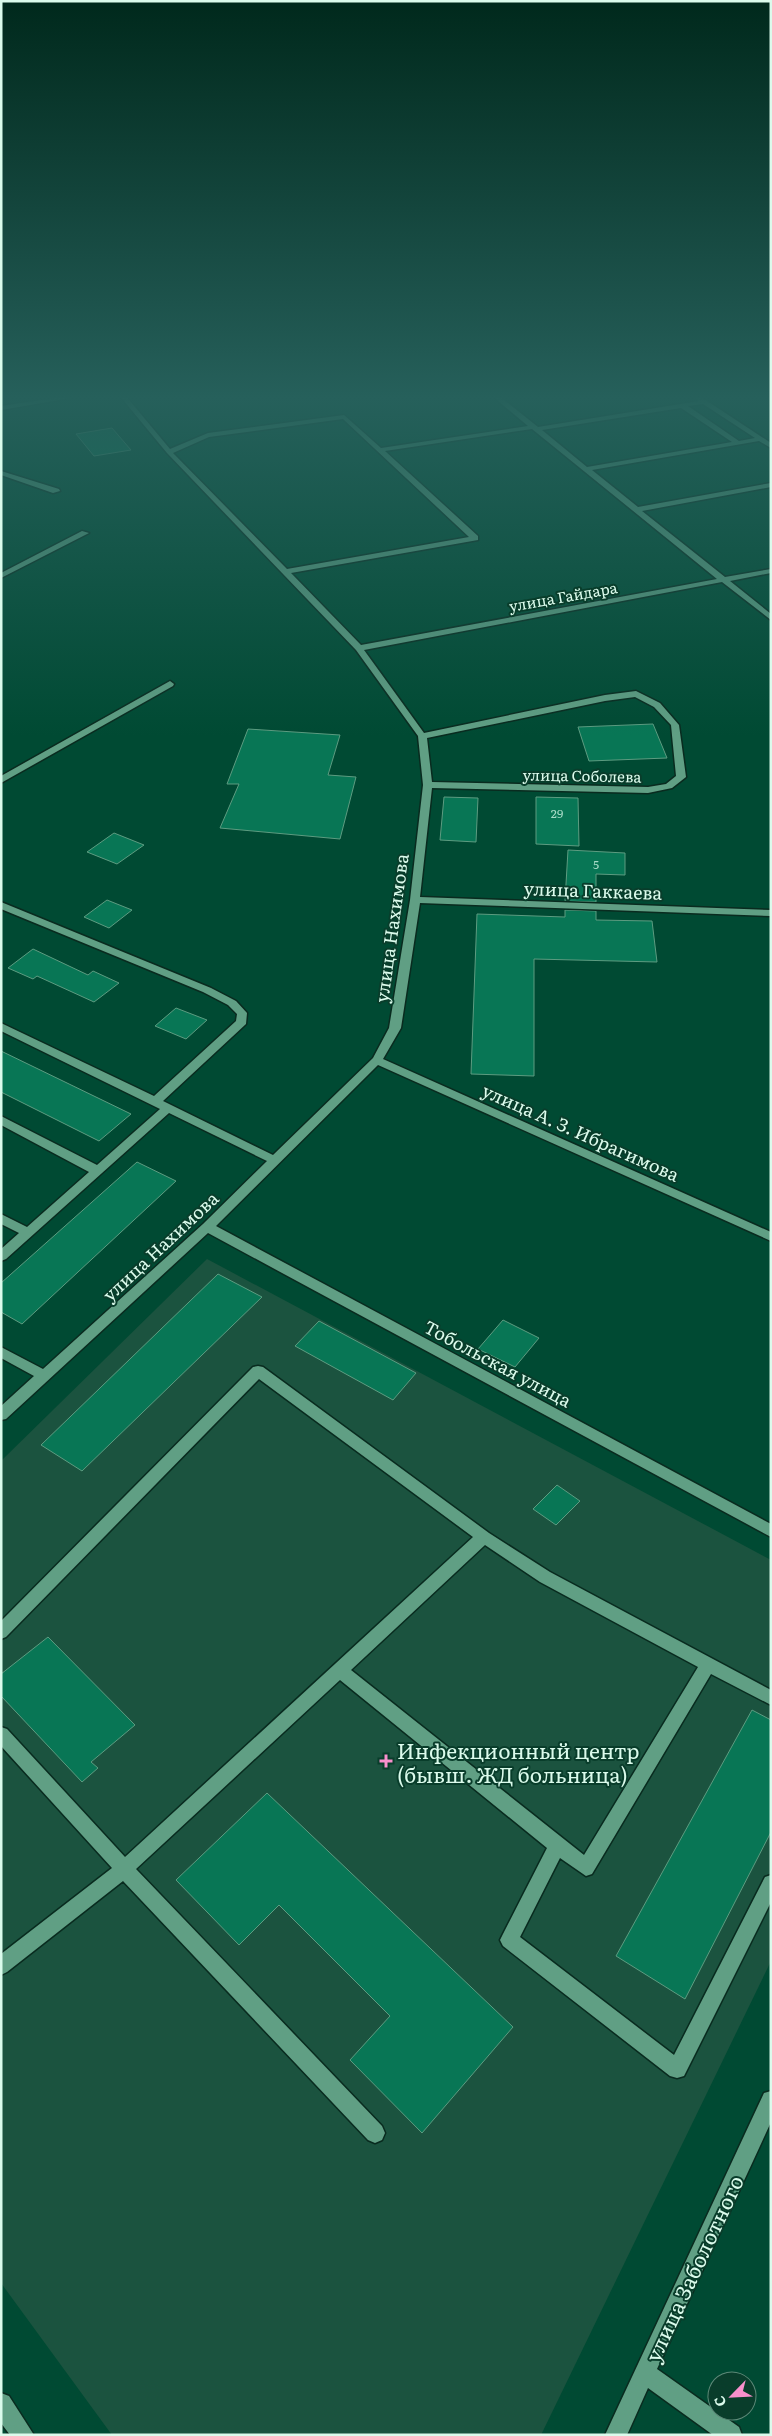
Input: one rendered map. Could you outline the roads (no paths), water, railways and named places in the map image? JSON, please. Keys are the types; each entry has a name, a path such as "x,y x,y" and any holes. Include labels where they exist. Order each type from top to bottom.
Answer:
{"street":[{"name":"улица Нахимова","path":"1,1415 207,1227 377,1060 395,1028 415,900 428,785 422,736 359,648 224,509"},
{"path":"285,572 475,538 443,509"},
{"path":"639,510 646,509"},
{"path":"639,510 771,618"},
{"path":"1,576 84,533"},
{"name":"улица Гайдара","path":"359,648 771,571"},
{"path":"3,778 170,684"},
{"name":"улица Соболева","path":"422,736 605,698 636,694 657,705 675,726 681,766 681,777 670,786 648,790 428,785"},
{"name":"улица Гаккаева","path":"415,900 771,913"},
{"path":"1,905 207,990 232,1003 242,1013 242,1022 156,1102"},
{"path":"1,1026 274,1160"},
{"name":"улица А. З. Ибрагимова","path":"377,1060 771,1237"},
{"path":"1,1256 168,1108"},
{"path":"1,1120 98,1171"},
{"path":"1,1218 28,1232"},
{"name":"Тобольская улица","path":"207,1227 771,1531"},
{"path":"1,1352 45,1376"},
{"path":"1,1632 258,1371 484,1537 545,1577 771,1698"},
{"path":"1,1966 124,1870 484,1537"},
{"path":"340,1670 586,1868 708,1664"},
{"path":"1,1734 124,1870 375,2133"},
{"path":"558,1846 509,1940 677,2069 771,1883"},
{"name":"улица Заболотного","path":"616,2435 771,2100"},
{"path":"645,2373 731,2435"},
{"path":"1,2404 23,2435"}],"place":[{"name":"Инфекционный центр (бывш. ЖД больница)","path":"386,1761"}]}
